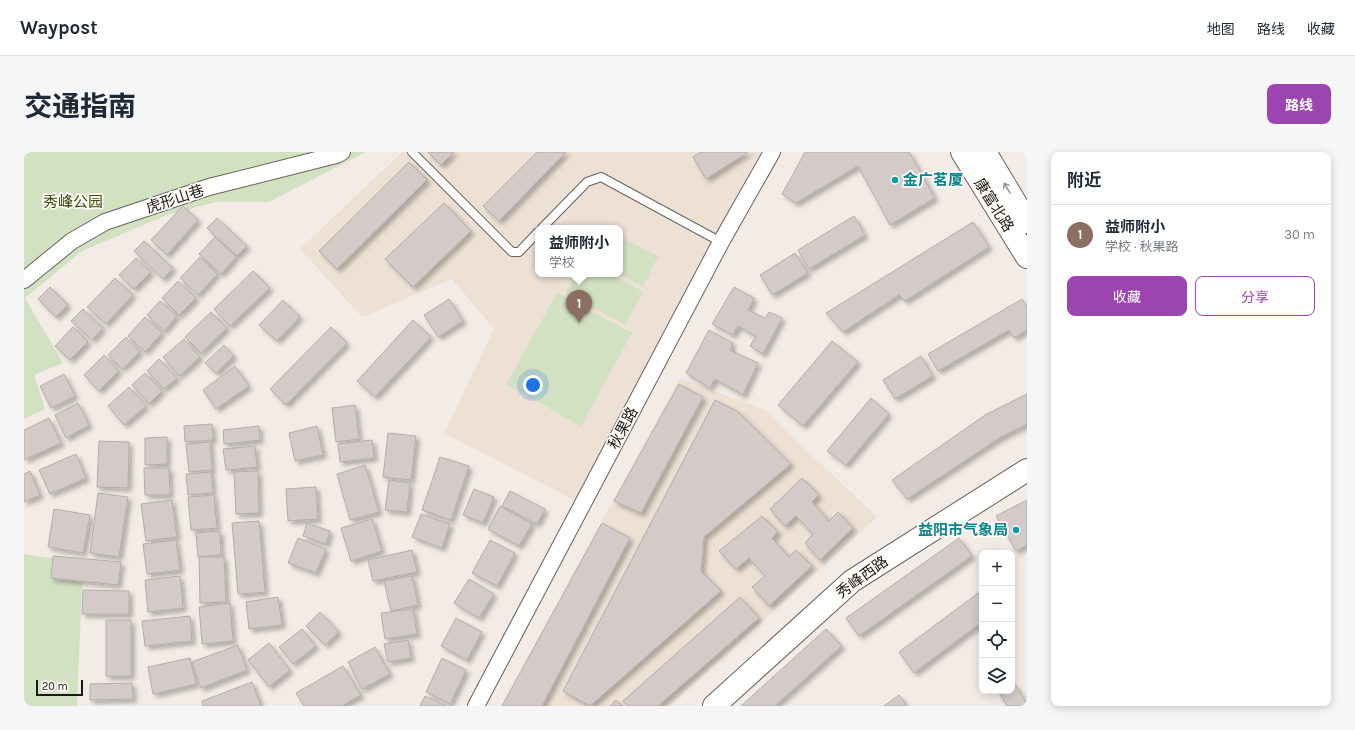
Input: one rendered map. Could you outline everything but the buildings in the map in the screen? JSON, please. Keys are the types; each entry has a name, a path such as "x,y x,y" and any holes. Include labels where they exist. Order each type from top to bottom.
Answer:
{"street":[{"name":"虎形山巷","path":"24,280 72,241 105,222 209,187 336,155 342,152"},
{"name":"秋果路","path":"476,706 721,242 772,152"},
{"name":"康富北路","path":"962,152 1027,258"},
{"name":"康富北路","path":"985,152 1027,222"},
{"name":"秀峰西路","path":"714,706 852,581 1027,470"}],"lane":[{"path":"412,152 512,252 519,252 535,235"},
{"path":"545,225 587,182 601,177 721,242"}],"shaded area":[{"path":"402,152 760,152 576,501 444,433 494,329 452,279 362,317 300,249"},
{"path":"680,378 765,410 877,517 669,706 501,706"}],"green space":[{"name":"秀峰公园","path":"24,152 366,152 269,202 216,202 167,215 82,251 25,298 63,363 34,375 45,409 24,419"},
{"path":"623,238 658,256 643,287 623,276"},
{"path":"574,277 616,277 643,292 625,325 566,292"},
{"path":"557,293 632,333 581,426 506,384"},
{"path":"24,554 83,563 77,706 24,706"}],"place":[{"name":"金广茗厦","path":"895,180"},
{"name":"益师附小","path":"579,323"},
{"name":"益阳市气象局","path":"1016,530"}]}
